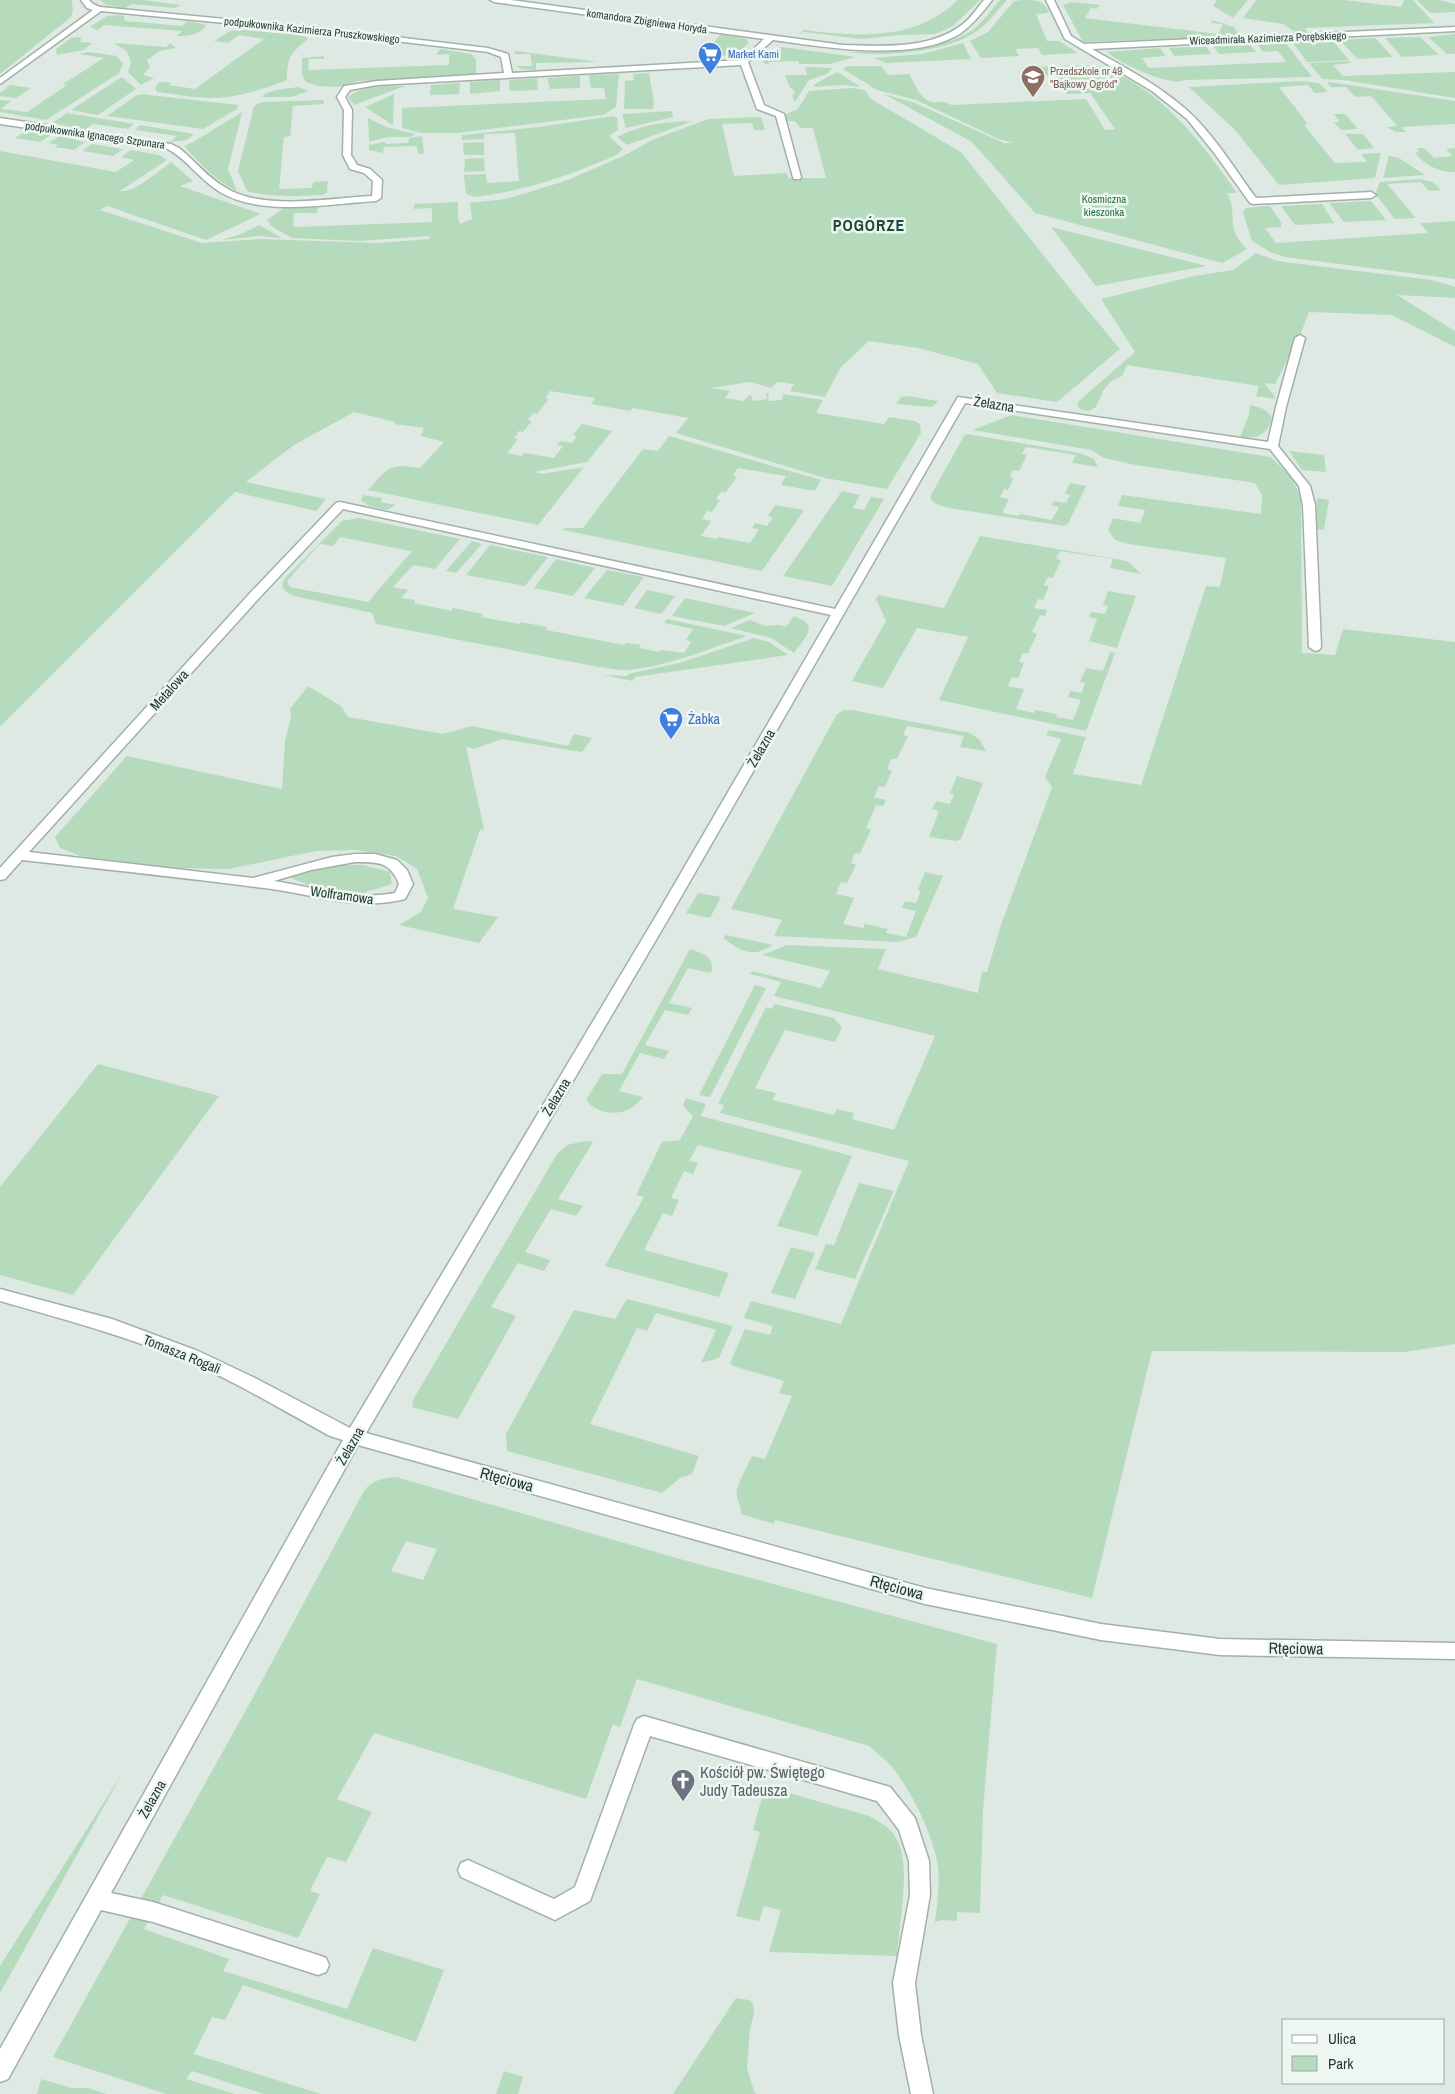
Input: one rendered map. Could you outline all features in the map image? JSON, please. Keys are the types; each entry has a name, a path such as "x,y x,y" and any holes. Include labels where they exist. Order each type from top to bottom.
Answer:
{"street":[{"path":"0,82 98,10 90,6 85,0"},
{"name":"komandora Zbigniewa Horyda","path":"494,0 770,38 843,47 879,48 909,46 938,39 955,32 967,24 988,0"},
{"path":"1050,0 1068,37 1082,47 1145,82 1181,109 1202,132 1253,201 1371,195"},
{"name":"podpułkownika Kazimierza Pruszkowskiego","path":"98,10 328,31 488,50 505,56 509,76"},
{"name":"Wiceadmirała Kazimierza Porębskiego","path":"1082,47 1455,29"},
{"path":"509,76 744,62 770,38"},
{"path":"744,62 760,107 780,114 797,177"},
{"name":"podpułkownika Ignacego Szpunara","path":"0,121 168,146 176,150 225,191 248,199 280,202 376,198 378,180 374,175 353,167 349,162 347,155 348,110 341,97 342,92 347,88 363,84 509,76"},
{"path":"1300,338 1281,407 1273,446 1304,486 1310,505 1315,647"},
{"name":"Żelazna","path":"0,2071 354,1437 664,916 962,399 1273,446"},
{"name":"Metalowa","path":"0,876 256,594 340,506 838,613"},
{"name":"Wolframowa","path":"19,855 255,882 355,899 381,900 400,896 406,884 402,872 392,864 374,858 328,861 255,882"},
{"name":"Tomasza Rogali","path":"0,1295 112,1326 192,1356 249,1383 336,1431 354,1437"},
{"name":"Rtęciowa","path":"354,1437 925,1596 1101,1632 1220,1647 1455,1651"},
{"path":"468,1870 555,1910 583,1894 644,1725 883,1794 908,1825 919,1861 920,1895 904,1983 910,2035 922,2094"},
{"path":"96,1899 134,1910 153,1912 318,1965"}],"green space":[{"path":"0,0 72,0 73,11 71,17 0,74"},
{"path":"100,0 143,0 181,5 175,8 132,4 125,8 106,5"},
{"path":"958,0 980,0 953,26 935,34 861,39 804,32 799,35 804,30 865,34 905,29 924,23"},
{"path":"1000,0 1007,0 983,26 961,40 912,52 877,54 846,52 910,49 959,37 971,31 983,21"},
{"path":"1032,0 1045,5 1049,13 1036,14 1047,41 1059,41 1078,53 1042,55 1038,48 1015,49 1019,56 981,58 970,41 988,32 1014,1"},
{"path":"1217,0 1248,0 1233,18 1213,6"},
{"path":"1256,0 1344,0 1401,7 1404,0 1413,0 1434,23 1305,28 1308,34 1295,32 1283,24 1243,18"},
{"path":"1417,0 1440,0 1455,4 1455,12 1430,13"},
{"path":"1071,2 1100,5 1097,9 1091,8 1085,18 1218,34 1223,24 1211,23 1212,20 1234,27 1240,36 1083,42 1063,5"},
{"path":"107,16 124,16 125,21 182,26 187,21 207,25 197,33 182,36 177,36 182,31 104,25 98,30 90,27"},
{"path":"243,30 303,35 308,39 291,56 287,80 269,87 221,98 157,92 155,88 159,82 195,89 264,39 239,35 228,43 214,41 230,31"},
{"path":"721,34 746,39 749,43 736,54 698,60"},
{"path":"1455,34 1455,54 1447,54 1428,37"},
{"path":"82,37 80,42 92,43 84,50 57,55 56,49 71,38"},
{"path":"1420,37 1439,55 1402,57 1385,38"},
{"path":"1375,38 1393,57 1357,59 1340,40"},
{"path":"1332,40 1349,60 1307,62 1292,42"},
{"path":"1285,42 1312,77 1184,80 1178,82 1145,73 1107,52 1160,48 1166,56 1142,58 1149,68 1286,62 1278,51 1263,52 1257,44"},
{"path":"114,43 166,47 170,43 176,48 160,51 147,60 150,67 143,75 154,78 141,85 128,72 131,63 126,51"},
{"path":"963,43 971,59 886,63 874,58 922,54"},
{"path":"1249,44 1256,52 1219,54 1213,46"},
{"path":"1206,46 1211,54 1174,56 1169,48"},
{"path":"782,47 856,57 829,64 799,64 798,61 769,62 769,65 764,63 763,61 776,48"},
{"path":"440,49 471,54 476,59 476,74 358,81 338,87 318,86 306,82 302,75 302,58 324,56 324,59 309,59 308,70 449,65 449,54 436,55"},
{"path":"515,51 597,62 536,63 536,70 521,69 516,66 532,66 530,54 515,54"},
{"path":"89,52 117,56 123,64 119,73 46,120 0,112 0,100 11,101 1,109 27,112 67,85 63,84 104,58 79,54"},
{"path":"1349,61 1351,63 1333,65 1343,76 1455,72 1455,98 1344,80 1322,79 1309,63"},
{"name":"Kosmiczna kieszonka","path":"848,66 881,66 888,75 909,74 924,98 932,102 944,102 951,105 1086,99 1105,130 1115,129 1090,93 1067,94 1059,81 1053,80 1037,67 1089,66 1106,67 1116,71 1159,101 1188,129 1213,160 1237,193 1227,193 1232,208 1236,234 1247,249 1222,263 1035,213 972,142 884,94 915,103 1004,143 1013,143 999,139 916,100 877,90 843,69"},
{"path":"805,67 832,68 827,74 809,80 795,102 792,95 795,94 793,89 790,88 785,75 807,75"},
{"path":"837,72 861,87 842,85 814,87 815,84"},
{"path":"649,73 654,102 653,109 624,109 625,81 634,80 633,74"},
{"path":"619,74 616,107 603,115 458,133 421,133 402,128 402,108 606,99 604,88 591,88 589,75"},
{"path":"580,76 580,88 550,89 547,78"},
{"path":"122,77 136,89 98,115 71,110"},
{"path":"537,78 538,90 510,91 509,80"},
{"path":"500,80 500,91 470,94 470,82"},
{"path":"1301,81 1319,83 1328,92 1315,93 1308,85 1279,87 1308,124 1304,125 1335,163 1367,162 1361,154 1381,153 1375,178 1279,185 1236,131 1189,87"},
{"path":"460,83 459,94 430,95 431,85"},
{"path":"1327,83 1455,101 1455,124 1402,127 1406,132 1396,132 1386,127 1397,126 1371,96 1355,97 1346,87 1331,87"},
{"path":"10,85 31,88 16,98 0,96 0,93"},
{"path":"405,86 354,105 348,97 368,88"},
{"path":"298,87 309,91 291,97 262,97 274,91"},
{"path":"852,88 865,90 871,99 961,152 1120,349 1057,402 997,393 978,364 918,348 869,341 841,367 825,397 790,391 794,384 777,382 771,388 750,382 711,388 730,391 725,398 743,401 751,394 753,401 767,399 766,393 769,393 768,401 782,400 783,394 823,400 816,413 884,424 889,417 915,421 920,424 921,433 887,489 825,478 676,433 688,418 633,408 630,411 591,404 595,398 550,391 545,398 549,399 537,414 533,413 528,420 532,421 523,432 519,431 514,438 518,439 507,453 522,456 524,453 554,458 563,446 557,445 560,441 572,443 577,436 573,435 582,424 612,431 587,462 534,472 542,474 584,467 538,525 368,490 389,469 401,466 420,468 444,442 421,436 424,428 394,424 395,422 354,412 294,445 246,482 326,499 316,511 235,492 0,727 0,151 116,172 134,160 121,157 131,150 159,155 167,160 120,191 132,189 171,162 193,181 180,186 261,214 206,240 107,206 100,210 202,243 259,239 378,243 429,239 429,236 360,241 292,238 271,226 267,220 284,208 318,207 317,213 294,213 293,227 432,222 432,208 414,209 414,204 458,202 460,224 472,219 470,203 506,199 568,180 625,155 652,140 708,119 761,117 765,130 754,130 752,123 722,124 734,176 786,173 789,178 826,178 813,128 800,128 795,121 787,121 784,115 798,109 809,91"},
{"path":"144,94 238,105 237,109 203,129 107,116 137,95"},
{"path":"394,94 393,125 365,107"},
{"path":"323,100 324,104 293,106 290,136 284,137 279,189 312,188 313,182 328,181 327,193 323,195 284,196 265,195 247,191 238,171 254,106 262,102"},
{"path":"672,111 673,117 626,128 622,114"},
{"path":"242,112 228,169 237,191 215,177 184,146"},
{"path":"67,113 134,124 128,129 93,124 86,129 52,123"},
{"path":"1334,114 1345,114 1358,129 1341,130 1334,122 1340,122"},
{"path":"613,116 617,118 618,130 609,136 623,149 617,155 564,176 530,186 475,197 466,194 464,175 486,174 487,183 519,181 515,133 484,134 484,139 462,140 462,135 538,127"},
{"path":"368,118 386,127 415,134 410,137 387,137 369,142"},
{"path":"693,121 627,145 617,137 654,124"},
{"path":"140,125 194,134 187,140 170,142 177,136 135,130"},
{"path":"26,131 51,135 40,142 15,138"},
{"path":"1345,134 1363,134 1374,148 1358,150"},
{"path":"60,136 85,142 74,150 55,147 58,145 48,143"},
{"path":"422,136 424,154 418,154 417,146 384,147 383,153 369,150 369,145 385,142 386,144 408,143 409,138"},
{"path":"484,142 484,155 464,155 463,143"},
{"path":"92,144 123,149 113,156 82,151"},
{"path":"1417,148 1424,148 1434,158 1453,156 1446,149 1455,148 1455,172 1439,170 1428,165 1415,153 1419,151"},
{"path":"1389,156 1399,158 1425,175 1383,178"},
{"path":"484,158 485,171 464,172 465,159"},
{"path":"1419,179 1433,182 1441,190 1429,191 1421,182 1387,184 1416,218 1395,219 1375,194 1380,182"},
{"path":"1371,201 1386,220 1344,222 1329,203"},
{"path":"1322,204 1334,223 1295,225 1281,206"},
{"path":"1271,207 1282,224 1282,227 1265,228 1276,243 1428,233 1420,223 1455,221 1455,279 1285,257 1270,252 1252,241 1243,213 1246,208"},
{"path":"259,225 282,238 260,236 221,240 241,234"},
{"path":"1051,227 1207,266 1096,286"},
{"path":"1256,253 1277,261 1432,280 1453,286 1455,287 1455,298 1397,295 1455,331 1455,347 1392,315 1309,312 1301,333 1275,384 1264,383 1275,399 1256,396 1259,386 1127,365 1122,376 1110,382 1103,391 1096,407 1089,411 1078,407 1078,402 1135,352 1101,299 1194,276 1233,270"},
{"path":"908,396 938,401 932,407 896,404 901,397"},
{"path":"1250,405 1266,411 1272,419 1264,433 1256,437 1240,437 1249,415"},
{"path":"1011,415 1270,457 1288,475 1301,496 1302,653 1335,655 1343,629 1455,642 1455,1344 1405,1352 1152,1351 1092,1598 775,1520 774,1524 741,1514 737,1493 752,1456 765,1459 792,1396 779,1393 784,1381 733,1366 730,1363 745,1329 770,1335 773,1326 744,1318 751,1301 841,1324 909,1161 720,1113 724,1105 718,1104 766,1007 772,1009 774,1004 834,1018 842,1028 835,1042 785,1030 755,1088 776,1093 773,1100 834,1115 837,1109 854,1113 852,1119 894,1130 935,1036 774,996 781,982 750,974 752,971 821,988 830,971 762,955 787,945 886,949 878,969 978,993 982,972 987,972 1001,925 1052,787 1045,777 1061,739 1046,735 1049,730 1086,737 1073,774 1141,785 1206,586 1220,587 1226,558 1129,544 1115,540 1108,530 1113,518 1140,523 1145,510 1118,506 1122,495 1261,514 1262,495 1255,483 1136,465 1104,458 1091,450 973,430"},
{"path":"967,434 1080,453 1094,459 1098,467 1072,463 1076,455 1026,447 1022,454 1027,455 1019,471 1013,470 1010,477 1014,478 1008,490 1004,489 1000,497 1009,499 1002,513 1018,516 1020,514 1052,520 1059,507 1051,505 1054,501 1066,503 1070,495 1065,494 1070,483 1086,486 1068,524 1064,526 949,508 936,504 931,500 931,495 964,436"},
{"path":"669,436 821,480 815,491 781,485 786,476 738,468 733,475 737,477 726,492 721,492 716,499 720,500 712,512 707,511 702,519 711,521 701,536 750,543 759,529 752,528 755,523 767,526 773,518 768,516 775,505 804,510 762,571 563,530 565,528 583,528 643,449 658,451"},
{"path":"1289,451 1324,455 1326,472 1302,470"},
{"path":"842,491 860,495 853,508 864,510 871,497 884,499 832,586 783,576"},
{"path":"363,495 383,498 380,502 396,505 387,510 369,506 361,500"},
{"path":"1317,498 1329,500 1324,530 1317,529"},
{"path":"359,518 460,539 435,569 413,565 393,587 408,590 401,598 415,600 414,603 451,611 453,608 483,614 481,617 547,627 546,630 624,645 626,643 641,645 639,648 659,652 661,650 684,653 691,642 686,640 693,629 664,623 667,619 747,636 690,656 645,668 618,670 376,624 372,613 294,596 285,591 282,586 284,579 342,521","holes":["340,537 412,551 368,602 290,587 287,581 320,544 333,546"]},
{"path":"980,536 1122,560 1129,562 1141,574 1110,568 1113,559 1060,551 1056,559 1061,560 1053,578 1048,577 1044,585 1049,586 1043,600 1038,599 1034,608 1047,610 1045,616 1040,615 1032,632 1037,634 1028,653 1023,653 1019,662 1024,663 1018,678 1012,677 1008,686 1024,689 1016,709 1034,713 1035,710 1057,714 1056,717 1073,720 1081,700 1068,697 1070,691 1082,693 1085,683 1080,682 1086,668 1103,671 1110,652 1115,653 1086,731 939,700 968,637 917,628 883,688 852,681 886,621 876,599 878,595 944,608"},
{"path":"472,541 482,544 456,573 446,571"},
{"path":"490,545 548,557 525,586 466,575"},
{"path":"556,559 595,568 573,596 534,588"},
{"path":"607,570 644,577 623,606 584,598"},
{"path":"647,590 675,596 661,614 634,608"},
{"path":"1108,591 1136,596 1117,648 1089,641 1097,619 1089,617 1091,612 1105,614 1108,606 1103,605"},
{"path":"685,598 755,613 724,626 672,616"},
{"path":"794,616 807,623 809,627 806,637 794,653 771,638 731,628 750,620 765,626 779,625 786,627"},
{"path":"754,638 769,642 788,655 635,677 633,681 603,675 628,676 628,674 679,663"},
{"path":"308,686 341,706 348,717 443,734 472,726 568,746 574,734 592,738 582,752 502,739 474,749 466,747 484,829 480,830 453,909 498,917 479,943 399,925 421,912 428,898 417,869 396,856 354,850 316,851 228,869 172,868 80,856 60,848 55,837 127,756 282,789 285,741 291,717 290,709"},
{"path":"844,710 970,733 980,740 986,751 960,747 964,736 907,726 903,735 908,736 897,759 891,759 887,769 892,771 885,787 879,786 874,797 886,800 883,806 876,805 866,828 871,829 860,854 855,853 851,863 856,865 847,883 841,882 836,894 854,898 843,924 863,928 865,924 888,929 886,933 906,937 916,911 902,908 905,901 916,903 921,891 918,890 925,872 943,876 916,937 897,942 774,936 782,920 731,909 837,714"},
{"path":"957,776 983,783 961,839 956,841 929,837 939,811 932,809 936,801 950,804 954,794 950,793"},
{"path":"337,865 363,865 390,872 392,884 363,893 310,886 291,878 299,873"},
{"path":"698,893 721,897 710,918 686,913"},
{"path":"726,935 773,945 759,951 747,952 723,938"},
{"path":"690,949 710,959 712,963 711,973 688,968 669,1003 692,1008 688,1015 665,1010 645,1045 669,1051 664,1059 640,1053 619,1091 643,1097 633,1107 625,1111 613,1113 595,1108 586,1100 602,1074 622,1074"},
{"path":"755,985 766,988 710,1097 699,1095"},
{"path":"98,1064 219,1096 73,1295 0,1275 0,1187"},
{"path":"686,1098 706,1104 701,1116 852,1156 817,1236 777,1226 802,1171 698,1145 689,1161 698,1163 693,1174 684,1171 671,1198 679,1200 672,1216 663,1213 644,1250 729,1273 719,1297 605,1266 644,1197 636,1195 662,1142 680,1140 693,1116 683,1106"},
{"path":"585,1141 593,1142 558,1199 583,1206 576,1216 551,1209 525,1252 550,1260 544,1271 518,1263 491,1307 516,1316 458,1419 412,1407 413,1400 557,1154 567,1145"},
{"path":"859,1183 894,1191 855,1279 815,1269 826,1244 834,1245"},
{"path":"791,1247 815,1253 795,1299 771,1293"},
{"path":"627,1299 733,1326 719,1358 701,1363 716,1330 656,1313 647,1331 637,1328 590,1424 699,1456 692,1474 680,1478 662,1493 507,1451 506,1434 574,1310 615,1319"},
{"path":"396,1477 680,1559 997,1644 983,1810 980,1913 957,1912 957,1921 942,1920 935,1922 938,1868 927,1829 907,1788 889,1764 869,1746 637,1679 620,1727 613,1724 586,1799 374,1733 337,1799 372,1812 346,1862 327,1857 310,1891 320,1894 298,1938 163,1895 144,1929 229,1959 223,1971 347,2009 373,1948 444,1970 416,2042 243,1985 225,2020 212,2017 194,2054 321,2094 264,2094 192,2071 186,2079 235,2094 166,2094 53,2057 251,1701 364,1491 374,1482","holes":["406,1541 437,1549 423,1580 391,1571"]},
{"path":"122,1774 0,1993 0,1966"},
{"path":"765,1786 869,1816 894,1834 901,1849 904,1879 897,1956 769,1952 781,1910 764,1906 759,1921 736,1916 760,1832 753,1830"},
{"path":"736,1998 749,2000 753,2003 754,2014 750,2028 747,2068 756,2094 673,2094"},
{"path":"504,2071 523,2077 518,2094 496,2094"},
{"path":"41,2079 71,2088 88,2088 106,2094 37,2094"}],"place":[{"name":"Market Kami","path":"710,75"},
{"name":"Przedszkole nr 49 \"Bajkowy Ogród\"","path":"1033,98"},
{"name":"Żabka","path":"671,740"},
{"name":"Kościół pw. Świętego Judy Tadeusza","path":"683,1802"}],"district":[{"name":"POGÓRZE","path":"869,225"}]}
